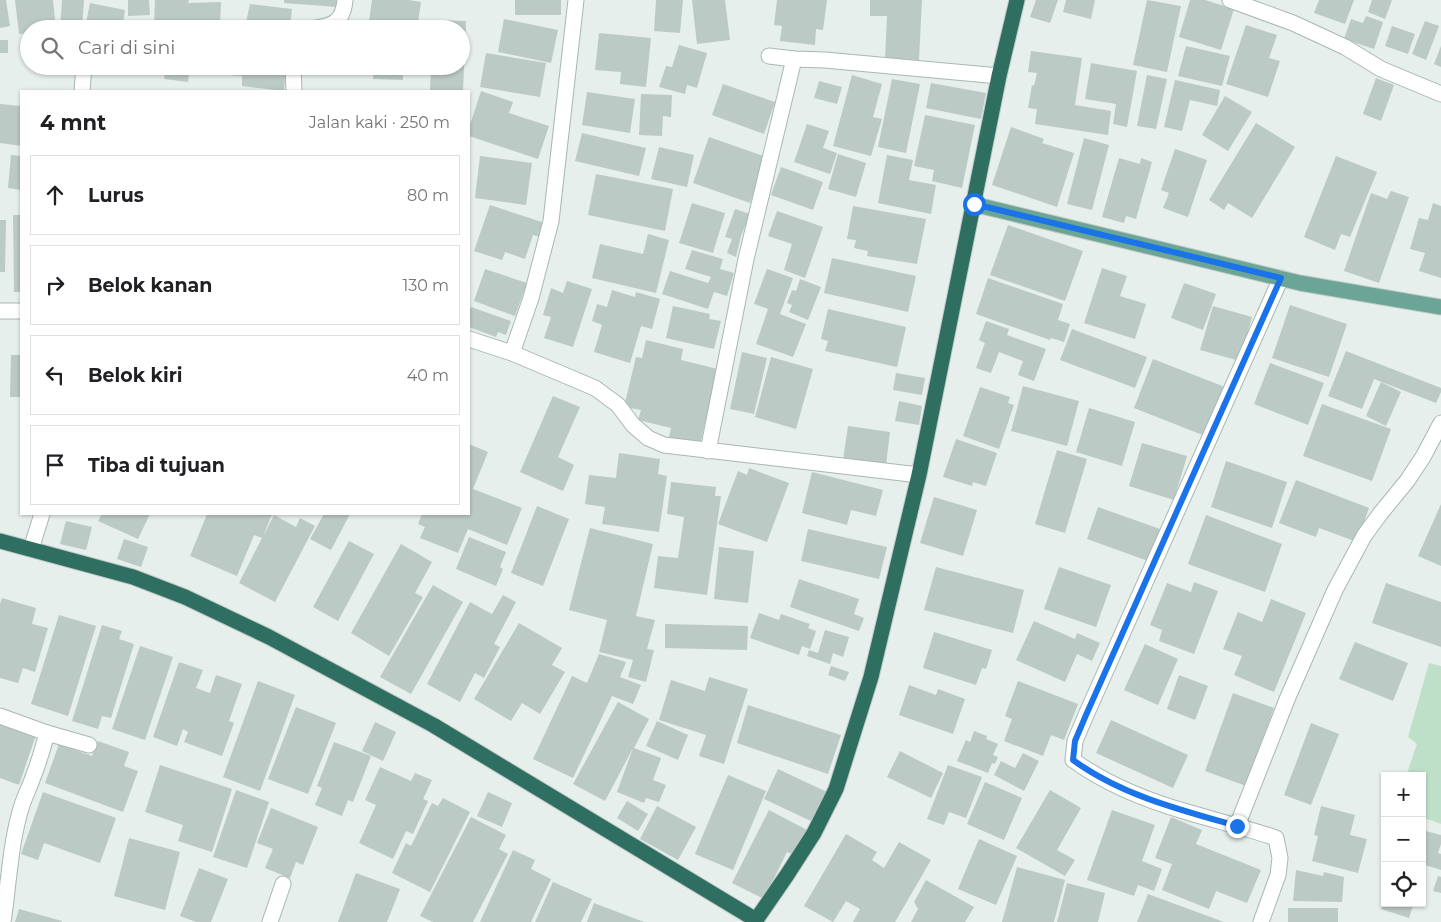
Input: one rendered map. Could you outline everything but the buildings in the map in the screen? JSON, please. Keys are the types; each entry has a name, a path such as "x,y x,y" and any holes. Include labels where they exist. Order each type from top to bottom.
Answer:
{"highway":[{"path":"0,541 133,577 194,601 269,636 433,726 758,921 814,833 836,789 871,677 919,475 999,76 1017,0"}],"main road":[{"path":"974,204 1300,283 1441,308"}],"street":[{"path":"339,20 344,12 346,0"},
{"path":"512,353 532,298 551,221 576,0"},
{"path":"1230,0 1292,23 1345,47 1381,68 1441,94"},
{"path":"769,56 999,76"},
{"path":"708,451 746,259 794,59"},
{"path":"82,90 83,75"},
{"path":"293,75 294,90"},
{"path":"1261,922 1278,875 1280,858 1276,838 1185,812 1132,793 1090,772 1073,760 1075,741 1086,715 1281,278"},
{"path":"0,311 20,311"},
{"path":"470,339 512,353 595,388 618,405 633,425 648,438 664,445 919,475"},
{"path":"1237,826 1288,697 1335,590 1364,536 1424,457 1441,423"},
{"path":"31,549 42,515"},
{"path":"0,716 47,733 89,745"},
{"path":"3,922 9,866 22,805 34,776 47,733"},
{"path":"270,922 283,884"}],"green space":[{"path":"1429,663 1441,666 1441,824 1426,818 1426,772 1407,772 1417,744 1408,737"}],"route":[{"path":"974,204 1281,278 1086,715 1075,741 1073,760 1090,772 1132,793 1185,812 1237,826"}]}
